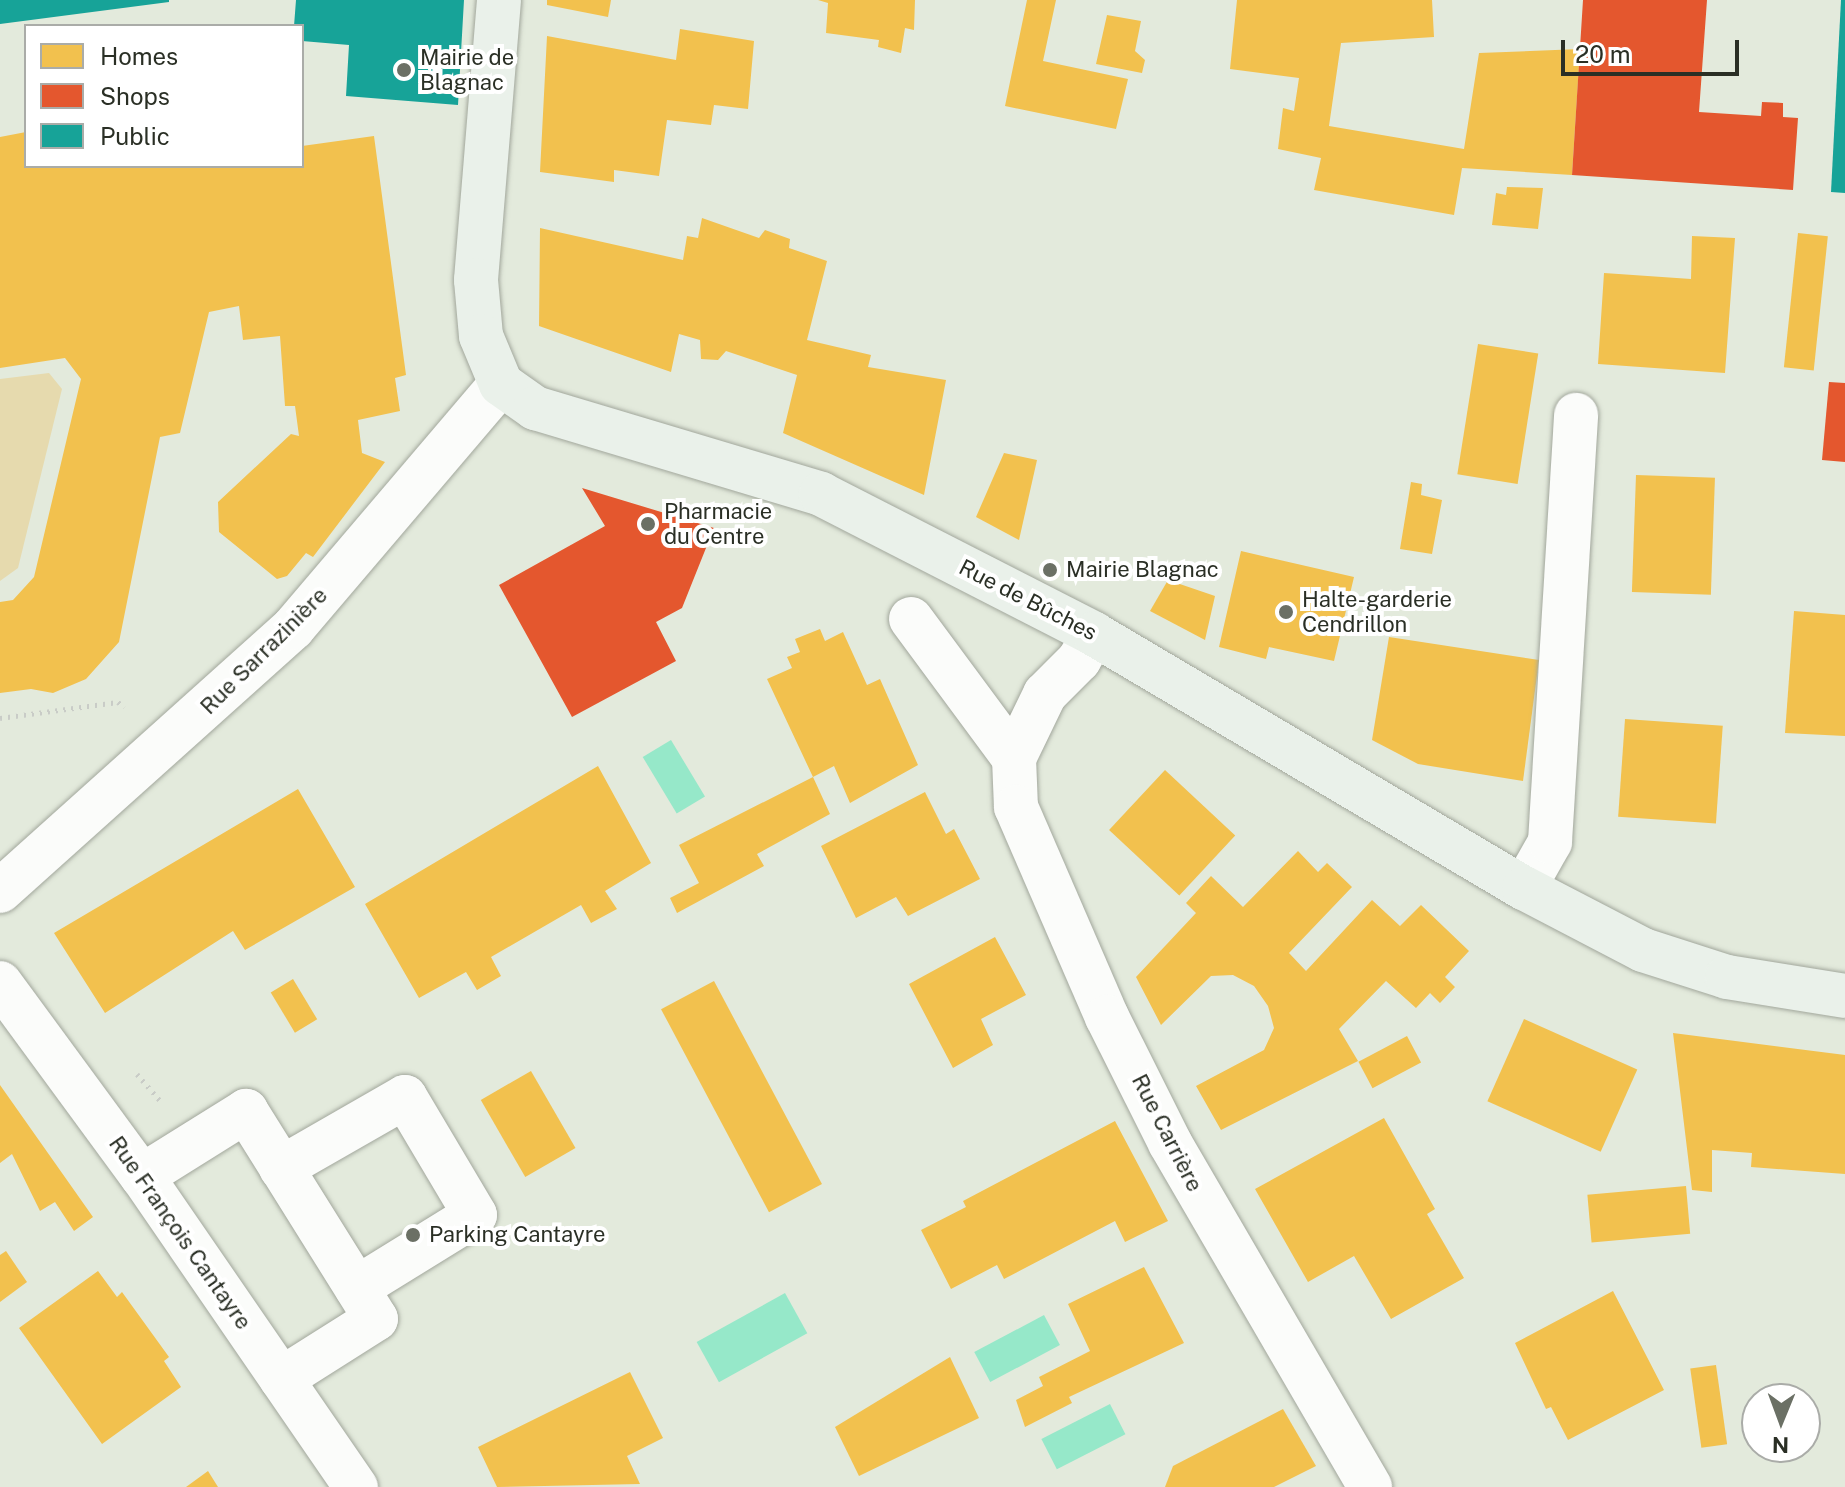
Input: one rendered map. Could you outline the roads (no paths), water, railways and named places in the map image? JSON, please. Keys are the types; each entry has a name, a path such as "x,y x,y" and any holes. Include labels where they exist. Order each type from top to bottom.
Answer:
{"main road":[{"path":"499,0 476,280 481,336 501,384"},
{"name":"Rue de Bûches","path":"501,384 535,408 821,494 1094,634 1524,888 1643,950 1727,977 1845,996"}],"street":[{"name":"Rue Sarrazinière","path":"0,891 171,743 293,628 501,384"},
{"path":"1524,888 1550,842 1576,415"},
{"path":"911,619 1014,758"},
{"name":"Rue Carrière","path":"1094,634 1079,660 1045,694 1014,758 1016,807 1107,1017 1220,1234 1370,1487"},
{"name":"Rue François Cantayre","path":"0,983 142,1176 356,1487"},
{"path":"281,1168 405,1097 475,1215 357,1288"},
{"path":"142,1176 246,1111 376,1319 281,1379"}],"place":[{"name":"Mairie de Blagnac","path":"404,70"},
{"name":"Pharmacie du Centre","path":"648,524"},
{"name":"Mairie Blagnac","path":"1050,570"},
{"name":"Halte-garderie Cendrillon","path":"1286,612"},
{"name":"Parking Cantayre","path":"413,1235"}]}
